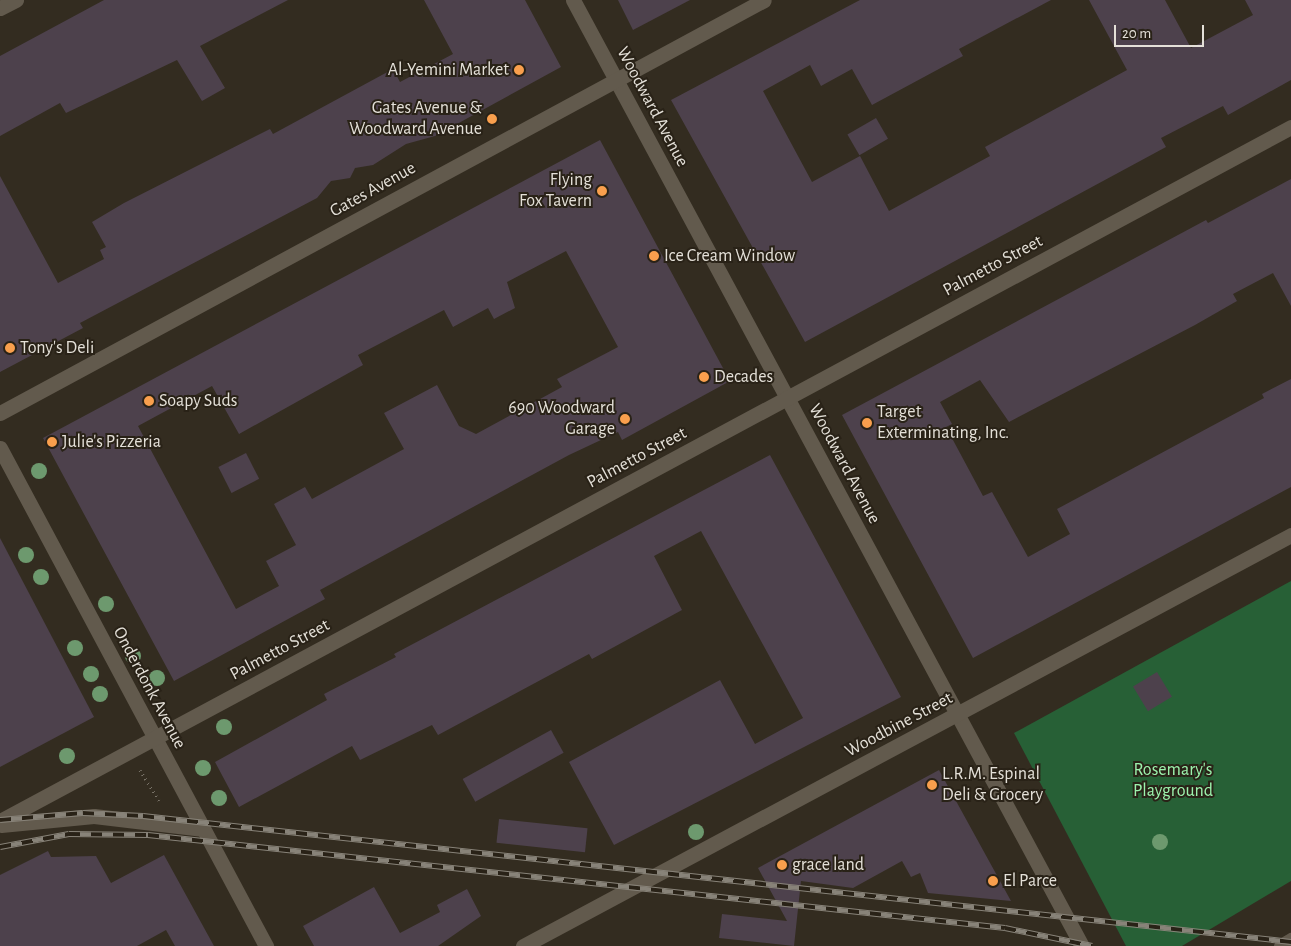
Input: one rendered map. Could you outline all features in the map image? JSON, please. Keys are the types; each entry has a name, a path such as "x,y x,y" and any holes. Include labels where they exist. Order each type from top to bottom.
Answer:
{"street":[{"path":"0,8 16,0"},
{"name":"Woodward Avenue","path":"573,0 1082,946"},
{"name":"Gates Avenue","path":"0,413 764,0"},
{"name":"Palmetto Street","path":"0,821 1291,127"},
{"name":"Onderdonk Avenue","path":"0,448 266,946"},
{"name":"Woodbine Street","path":"523,946 1291,535"},
{"path":"0,825 94,816 203,829"},
{"path":"1281,946 1291,940"}],"path":[{"path":"136,764 164,809"}],"green space":[{"name":"Rosemary's Playground","path":"1291,581 1291,881 1182,946 1126,946 1014,733"}],"building":[{"path":"104,0 288,0 200,46 225,88 202,101 177,60 66,113 60,103 0,136 0,56"},
{"path":"424,0 525,0 561,67 435,136 406,144 373,165 355,168 350,178 331,181 317,198 80,323 83,328 0,372 0,176 58,283 104,259 100,250 106,247 92,222 124,203 270,129 273,134 393,69 400,82 453,54"},
{"path":"618,0 690,0 633,30"},
{"path":"860,0 1051,0 959,49 963,56 872,105 852,69 821,86 810,65 763,91 812,182 860,156 889,211 990,156 985,147 1127,70 1089,0 1165,0 1191,48 1253,15 1245,0 1291,0 1291,80 1228,115 1223,106 1161,138 1166,147 805,342 671,100"},
{"path":"876,118 888,139 859,155 847,134"},
{"path":"600,140 730,381 622,440 618,432 569,455 320,590 325,599 174,681 43,438","holes":["566,251 618,347 557,379 562,387 476,434 459,426 437,385 384,413 404,449 312,499 305,487 274,504 296,545 266,561 279,586 236,609 138,426 212,386 239,434 363,365 358,355 444,310 453,327 488,308 494,319 515,308 507,282"]},
{"path":"1291,179 1291,306 1273,273 1233,294 1237,301 1195,325 1009,422 980,380 940,402 952,424 946,427 983,496 992,492 1028,557 1070,534 1057,509 1264,398 1262,394 1291,379 1291,487 973,658 842,415 1206,220 1208,223"},
{"path":"246,453 259,479 232,493 218,467"},
{"path":"770,455 901,697 614,845 569,762 720,680 755,744 803,718 701,531 654,556 682,610 592,659 589,654 438,735 432,725 360,760 352,746 239,807 215,762 327,700 324,694 396,657 394,654"},
{"path":"0,538 94,717 0,767"},
{"path":"1157,672 1172,697 1148,711 1133,686"},
{"path":"551,730 564,753 475,802 463,779"},
{"path":"939,770 1011,901 928,893 920,873 911,877 902,861 853,888 801,881 794,946 719,938 722,914 787,921 758,868"},
{"path":"499,819 588,828 585,852 496,843"},
{"path":"48,851 51,857 96,856 111,883 164,855 214,946 175,946 166,930 137,946 0,946 0,875"},
{"path":"374,887 400,933 440,912 437,905 467,889 481,916 438,946 314,946 303,926"}],"railway":[{"path":"0,820 83,813 143,816 1291,942"},
{"path":"0,847 69,834 148,835 1005,928 1092,946"}],"place":[{"name":"Al-Yemini Market","path":"519,70"},
{"name":"Gates Avenue & Woodward Avenue","path":"492,119"},
{"name":"Flying Fox Tavern","path":"602,191"},
{"name":"Ice Cream Window","path":"654,256"},
{"name":"Tony's Deli","path":"10,348"},
{"name":"Decades","path":"704,377"},
{"name":"Soapy Suds","path":"149,401"},
{"name":"690 Woodward Garage","path":"625,419"},
{"name":"Target Exterminating, Inc.","path":"867,423"},
{"name":"Julie's Pizzeria","path":"52,442"},
{"name":"L.R.M. Espinal Deli & Grocery","path":"932,785"},
{"name":"grace land","path":"782,865"},
{"name":"El Parce","path":"993,881"}]}
